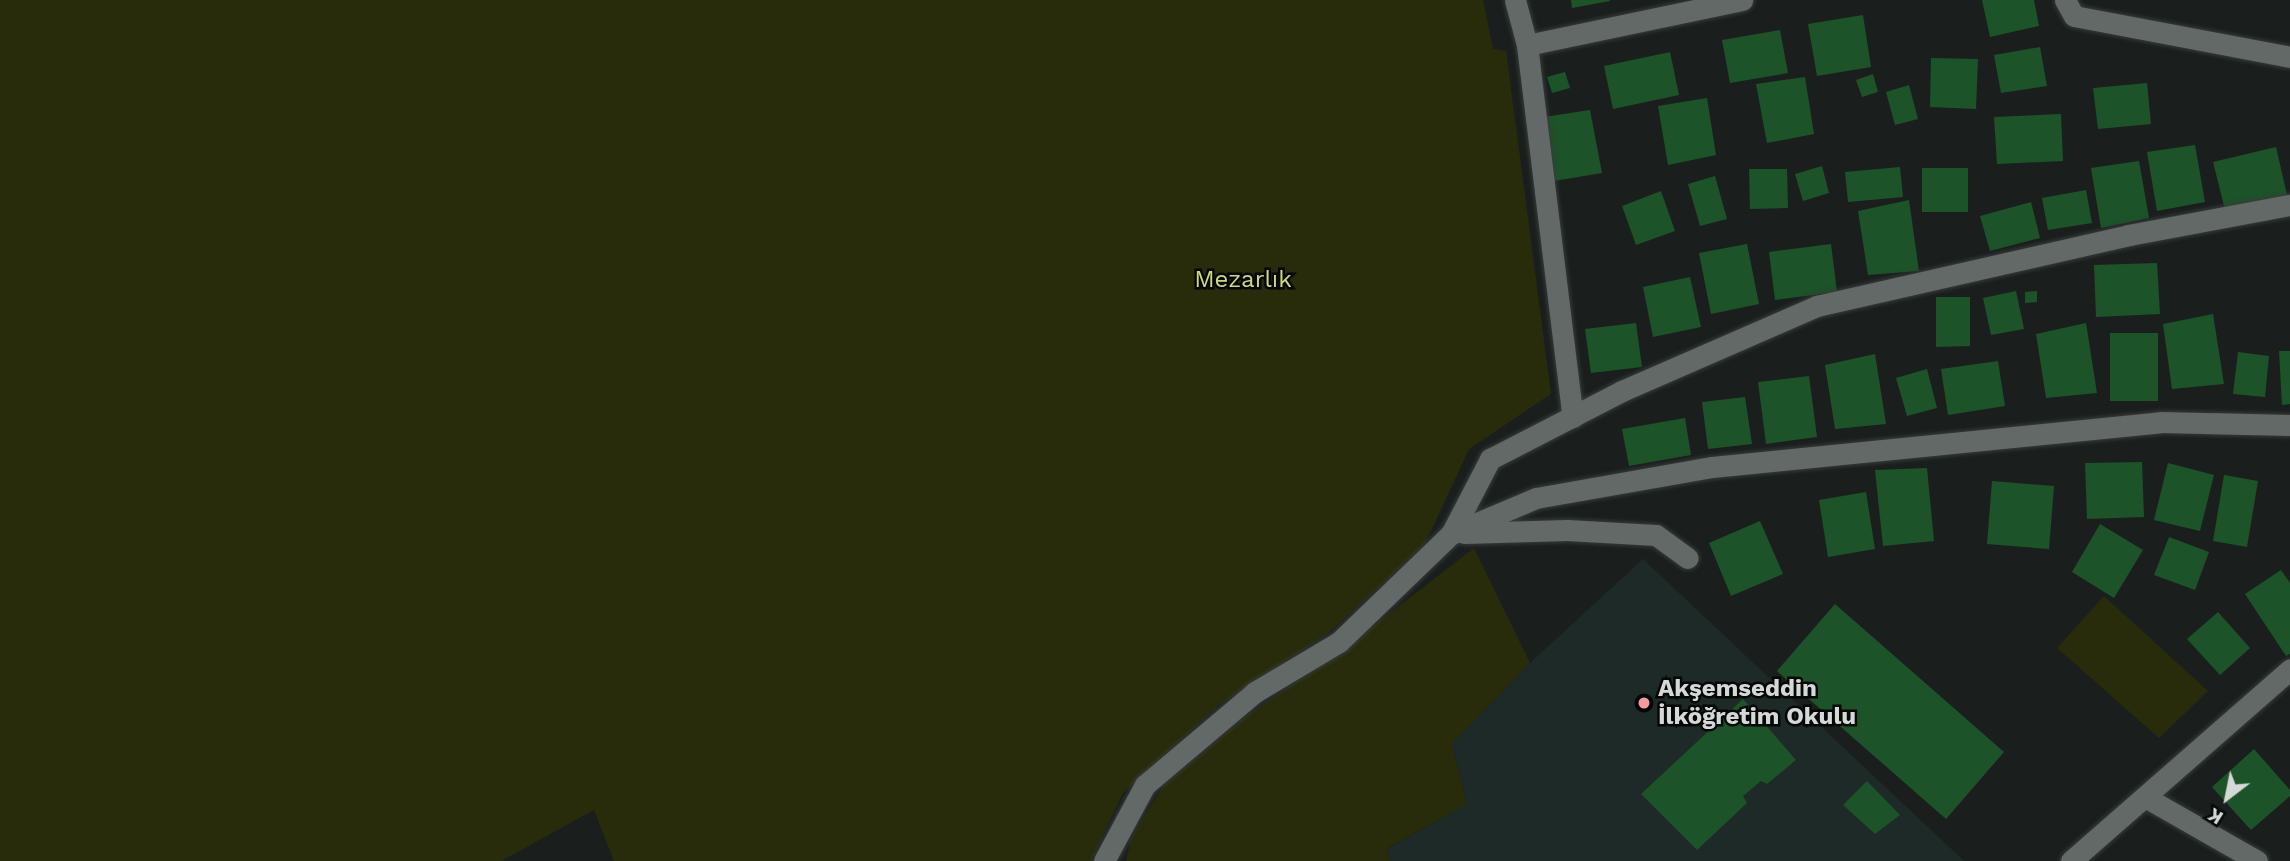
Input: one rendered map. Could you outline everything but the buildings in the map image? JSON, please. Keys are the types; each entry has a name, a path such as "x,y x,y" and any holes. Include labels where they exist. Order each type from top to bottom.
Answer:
{"street":[{"path":"1515,0 1527,45 1573,417"},
{"path":"1527,45 1742,0"},
{"path":"2065,0 2074,16 2290,57"},
{"path":"1104,861 1145,785 1255,692 1339,642 1451,534 1490,459 1573,417 1817,306 2129,235 2290,205"},
{"path":"1451,534 1536,498 1712,467 2161,422 2290,425"},
{"path":"1451,534 1567,530 1656,535 1688,558"},
{"path":"2071,861 2290,669"},
{"path":"2145,797 2257,861"}],"shaded area":[{"name":"Akşemseddin İlköğretim Okulu","path":"1643,559 1964,861 1390,861 1385,850 1467,804 1452,744 1530,663"}],"green space":[{"name":"Mezarlık","path":"0,0 1483,0 1493,49 1506,51 1551,394 1469,449 1424,546 1327,634 1219,705 1123,793 1091,861 614,861 594,810 501,861 0,861"},
{"path":"1474,548 1530,663 1452,744 1467,804 1386,849 1390,861 1126,861 1131,838 1164,785 1245,717 1346,647"},
{"path":"2104,596 2208,691 2159,738 2057,648"}],"place":[{"name":"Akşemseddin İlköğretim Okulu","path":"1644,703"}]}
